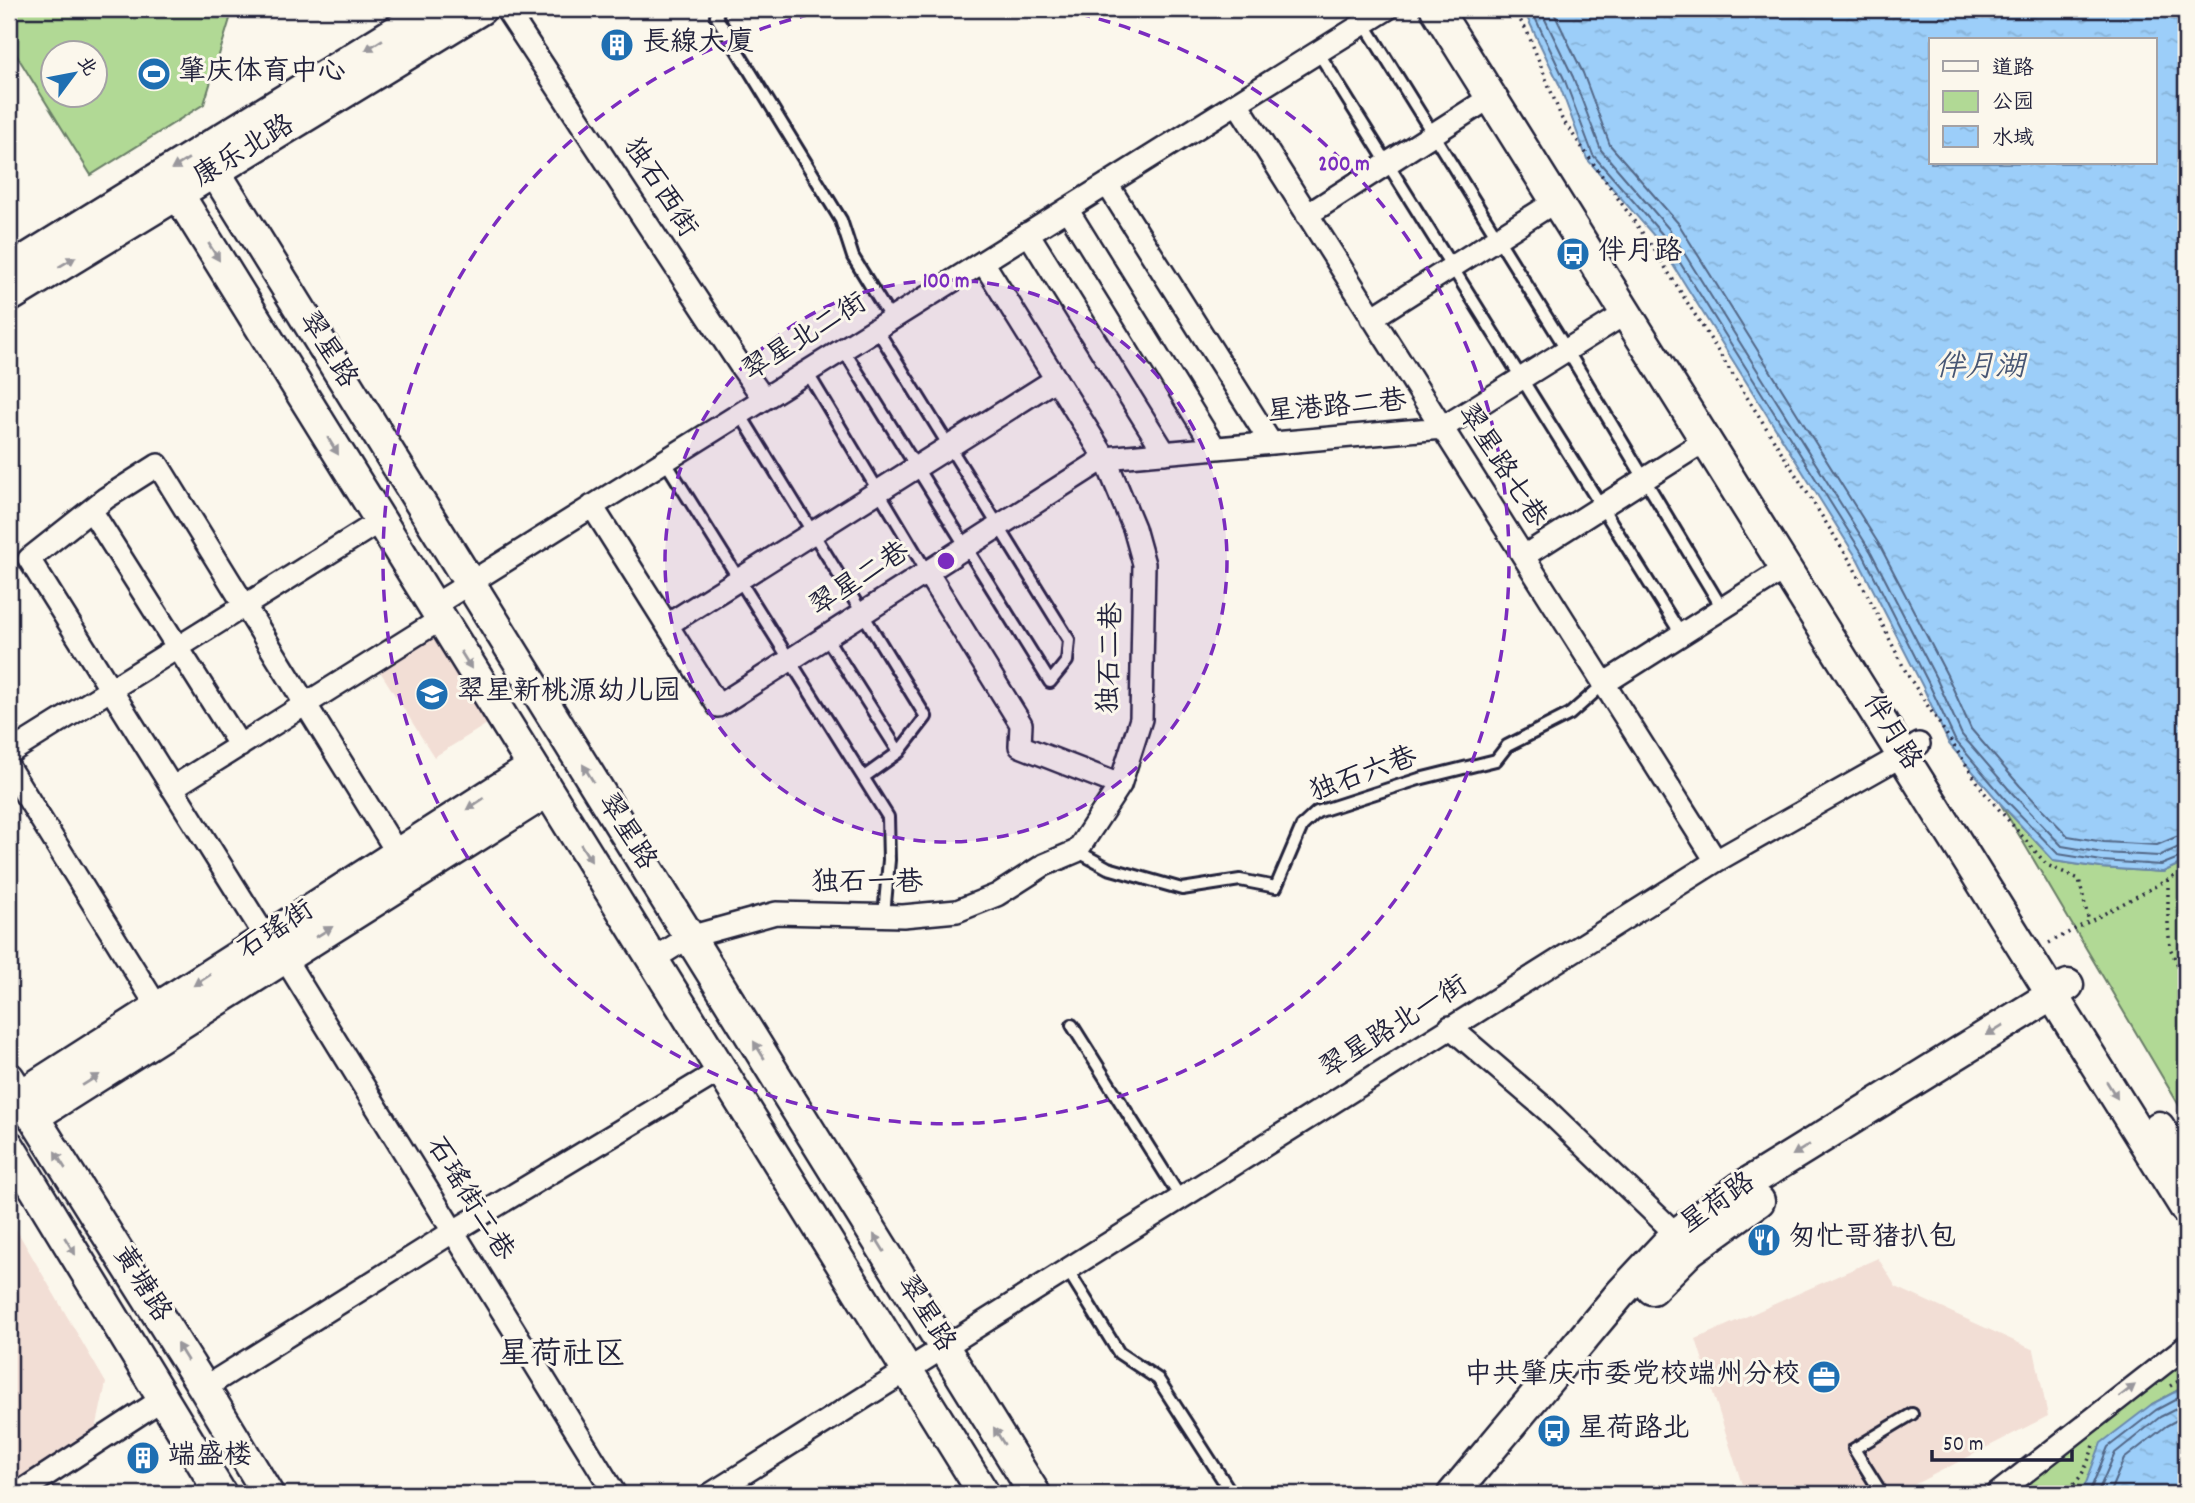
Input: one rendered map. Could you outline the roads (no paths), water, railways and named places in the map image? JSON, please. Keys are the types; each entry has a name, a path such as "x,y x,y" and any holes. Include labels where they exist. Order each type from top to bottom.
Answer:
{"street":[{"name":"康乐北路","path":"12,281 432,9"},
{"name":"康乐北路","path":"12,281 178,194 481,9"},
{"name":"独石西街","path":"506,9 764,398"},
{"name":"翠星北二街","path":"172,788 306,704 437,612 470,583 1387,9"},
{"name":"伴月路","path":"1436,9 1786,568 2045,945 2066,998 2186,1170"},
{"name":"伴月路","path":"1458,9 2066,998 2186,1209"},
{"path":"1307,215 1491,97"},
{"name":"翠星路七巷","path":"1237,103 1716,861"},
{"name":"翠星路","path":"215,172 1035,1494"},
{"path":"1107,184 1271,443"},
{"name":"翠星路","path":"178,194 984,1494"},
{"path":"1372,318 1556,201"},
{"path":"1067,209 1215,448"},
{"path":"1028,233 1165,453"},
{"name":"独石二巷","path":"983,262 1105,458 1135,528 1144,564 1141,719 1120,785 1077,851"},
{"name":"星港路二巷","path":"1105,458 1442,428 1626,313"},
{"path":"592,506 667,625 1056,379"},
{"path":"1524,556 1706,440"},
{"name":"翠星二巷","path":"667,625 718,706 1105,458"},
{"path":"240,746 91,510 158,465 398,854"},
{"name":"石瑶街二巷","path":"91,510 29,559 262,931 278,946 615,1494"},
{"path":"9,753 380,521"},
{"path":"1605,683 1786,568"},
{"path":"927,572 1021,724 1020,746 1120,785"},
{"name":"翠星路北一街","path":"712,1494 1716,861 1911,749"},
{"path":"9,768 158,1008"},
{"name":"石瑶街","path":"21,1097 158,1008 278,946 398,854 540,779"},
{"name":"石瑶街","path":"21,1097 278,946 540,779"},
{"name":"独石一巷","path":"652,960 689,937 776,913 904,916 957,911 997,895 1044,865 1077,851"},
{"name":"星荷路","path":"1453,1494 1620,1294 1683,1242 1740,1188 2066,998"},
{"path":"1450,1027 1547,1110 1683,1242"},
{"path":"204,1388 454,1231 721,1070"},
{"name":"黄塘路","path":"21,1097 268,1494"},
{"name":"黄塘路","path":"9,1146 222,1494"},
{"name":"星荷路","path":"1478,1494 1623,1320 1683,1242"},
{"path":"1997,1494 2186,1346"},
{"path":"17,1494 164,1398"}],"lane":[{"path":"719,9 716,16 841,220 853,257 884,324 950,447 1069,640 1068,661 1050,682 844,349"},
{"path":"1364,23 1567,350 1722,608"},
{"path":"1318,52 1681,634"},
{"path":"807,372 927,572"},
{"path":"740,414 926,717 899,752 864,777"},
{"path":"665,461 888,817 889,860 884,915"},
{"path":"826,636 899,752"},
{"name":"独石六巷","path":"1077,851 1108,868 1182,889 1240,880 1276,887 1302,826 1317,812 1419,779 1496,760 1507,746 1570,713 1605,683"},
{"path":"1072,1025 1180,1197"},
{"path":"1067,1269 1119,1353 1158,1379 1232,1494"},
{"path":"1882,1494 1854,1449 1912,1414"}],"water":[{"name":"伴月湖","path":"1523,9 2186,9 2186,861 2163,872 2101,868 2054,861 1949,744 1858,560 1656,238 1587,159 1559,84"},
{"path":"2186,1386 2186,1494 2077,1494 2086,1483 2101,1443 2152,1404"}],"place":[{"name":"長線大廈","path":"617,45"},
{"name":"肇庆体育中心","path":"154,74"},
{"name":"伴月路","path":"1573,254"},
{"name":"翠星新桃源幼儿园","path":"432,694"},
{"name":"匆忙哥猪扒包","path":"1764,1240"},
{"name":"中共肇庆市委党校端州分校","path":"1824,1377"},
{"name":"星荷路北","path":"1554,1431"},
{"name":"端盛楼","path":"143,1458"}],"district":[{"name":"星荷社区","path":"562,1357"}]}
